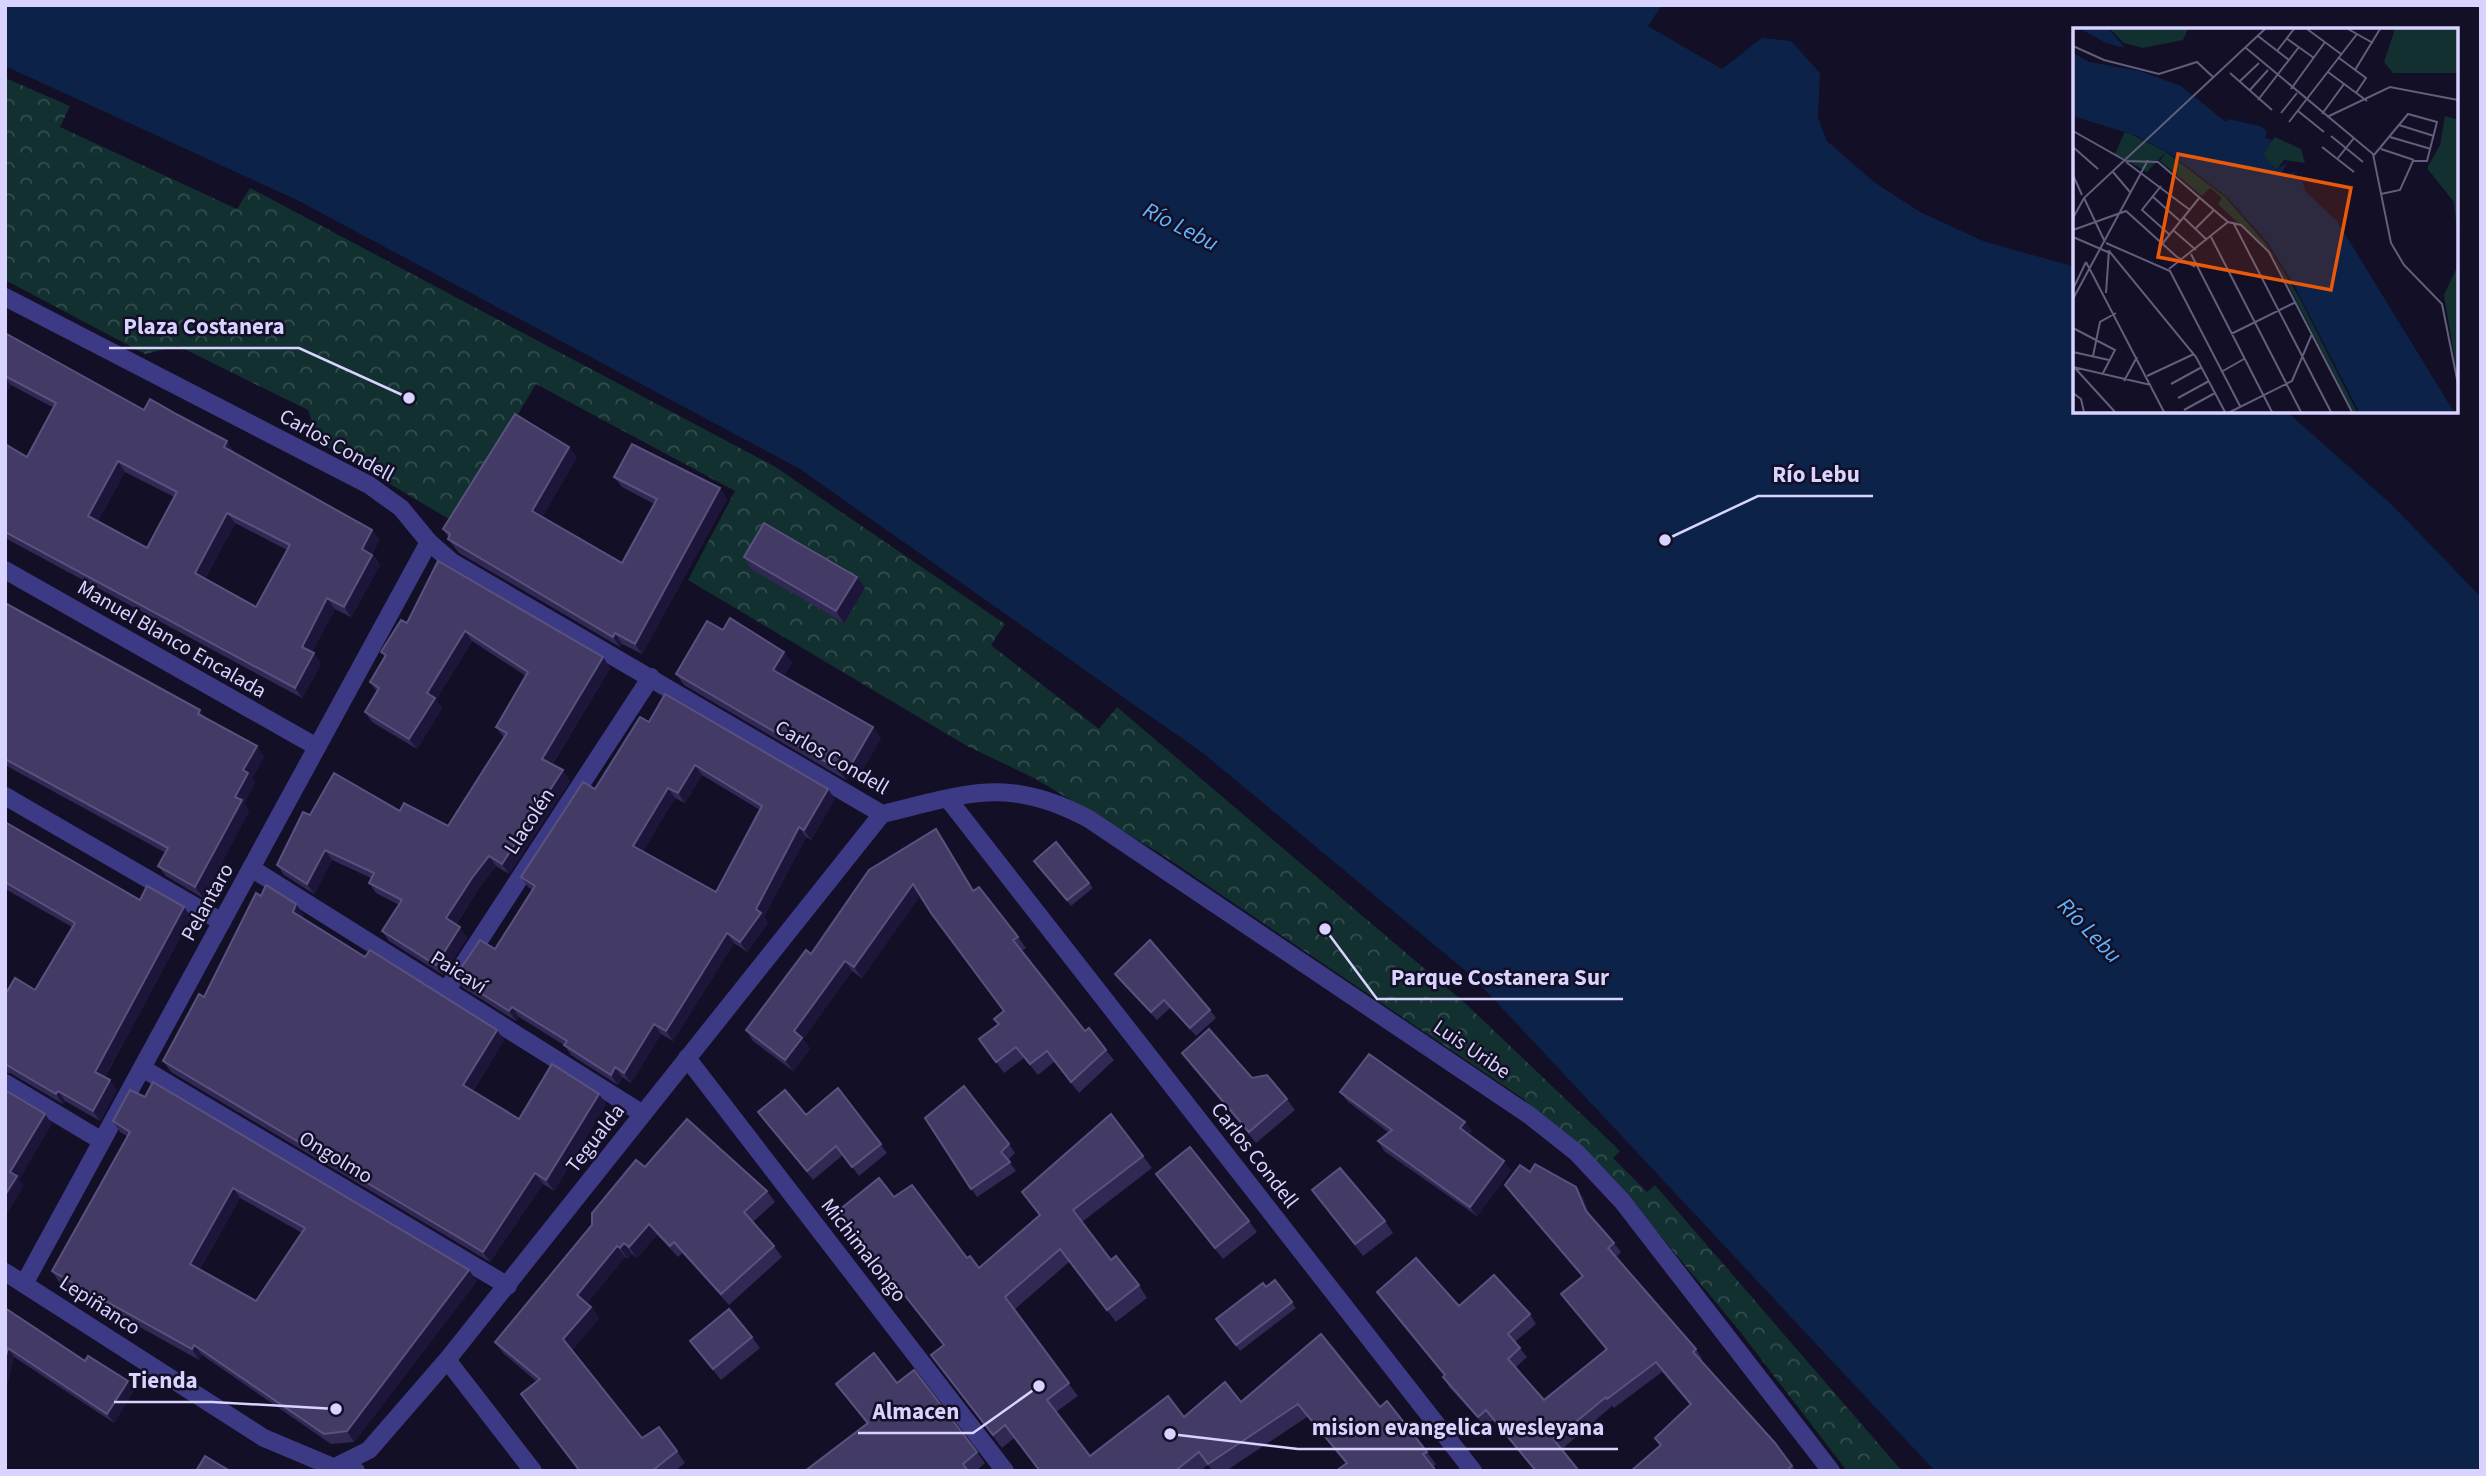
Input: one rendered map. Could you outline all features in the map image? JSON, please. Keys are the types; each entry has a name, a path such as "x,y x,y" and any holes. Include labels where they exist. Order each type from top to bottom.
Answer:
{"street":[{"name":"Carlos Condell","path":"5,297 369,485 401,508 429,542 452,562 882,814 948,799 1473,1471"},
{"name":"Pelantaro","path":"24,1284 429,542"},
{"name":"Manuel Blanco Encalada","path":"5,570 317,747"},
{"name":"Llacolén","path":"446,991 650,677"},
{"name":"Luis Uribe","path":"948,799 1001,790 1050,800 1078,813 1529,1115 1577,1153 1622,1201 1831,1471"},
{"path":"5,796 222,922"},
{"name":"Tegualda","path":"330,1469 369,1450 447,1360 882,814"},
{"name":"Paicaví","path":"251,868 643,1114"},
{"name":"Michimalongo","path":"687,1058 1005,1471"},
{"name":"Ongolmo","path":"142,1068 508,1286"},
{"path":"5,1083 102,1141"},
{"name":"Lepiñanco","path":"5,1272 264,1438 330,1469 356,1471"},
{"path":"447,1360 533,1471"}],"green space":[{"path":"5,78 70,106 60,127 237,209 250,188 774,466 1005,624 991,645 1099,729 1117,707 1466,1004 1620,1151 1613,1158 1647,1192 1655,1185 1902,1471 1847,1471 1738,1329 1610,1175 1522,1098 1161,854 1034,778 967,746 688,580 735,491 536,384 454,522 319,442 308,410 178,346 145,354 5,280"}],"water":[{"path":"5,5 1662,5 1648,26 1722,69 1762,38 1791,41 1820,73 1818,118 1827,141 1874,182 1920,212 1983,241 2073,266 2073,413 2288,413 2390,503 2481,597 2481,1471 1935,1471 1473,977 1204,754 800,469 297,200 5,66"}],"building":[{"path":"5,333 144,410 150,399 227,441 224,447 372,530 362,549 372,555 344,607 327,598 302,647 314,653 295,688 5,532 5,444 27,457 56,403 5,376","holes":["118,461 177,492 147,548 88,516","227,513 290,545 256,607 195,573"]},
{"path":"515,414 569,447 532,511 622,563 657,499 614,477 632,444 720,488 635,644 615,633 613,637 448,539 450,534 443,529"},
{"path":"764,523 857,577 836,611 744,557"},
{"path":"438,561 603,657 542,759 563,770 502,864 489,856 472,878 446,918 460,927 436,965 382,931 402,900 369,883 374,873 325,850 307,884 277,865 303,812 310,815 334,773 400,811 404,803 448,826 507,733 496,727 528,672 465,631 427,693 435,698 409,739 365,712 379,688 370,682 386,655 381,652 401,620 407,623"},
{"path":"5,603 200,710 198,714 257,746 243,770 248,773 235,797 242,800 195,887 158,866 168,848 5,759"},
{"path":"730,618 784,652 773,670 873,727 851,765 843,760 838,769 676,674 707,621 723,630"},
{"path":"665,694 828,789 804,830 799,827 756,909 761,913 740,942 727,933 666,1031 654,1024 624,1073 615,1067 611,1075 564,1045 567,1041 512,1007 509,1011 455,977 480,940 495,949 535,886 521,877 583,782 595,789 640,717 649,722","holes":["695,765 762,806 716,892 633,846 668,788 678,793"]},
{"path":"5,822 140,900 147,886 184,907 95,1072 110,1080 93,1111 58,1091 56,1094 5,1064 5,995 15,978 35,990 75,923 5,882"},
{"path":"936,829 973,891 979,887 1018,937 1013,940 1085,1031 1089,1028 1106,1050 1071,1082 1047,1051 1030,1064 1016,1047 996,1062 979,1039 999,1024 994,1019 1004,1011 931,913 913,884 854,967 845,961 794,1031 802,1038 785,1060 746,1030 806,950 811,954 869,870"},
{"path":"1056,842 1089,883 1067,900 1034,861"},
{"path":"266,885 296,904 293,912 365,957 370,950 497,1030 463,1085 519,1119 552,1064 599,1094 546,1180 535,1173 483,1252 163,1061 199,994 204,997 256,893 261,896"},
{"path":"1150,940 1210,1010 1190,1028 1164,1000 1151,1012 1115,974"},
{"path":"1209,1029 1252,1078 1267,1075 1287,1099 1249,1132 1182,1053"},
{"path":"1369,1054 1465,1122 1460,1128 1504,1161 1470,1207 1378,1141 1392,1130 1340,1092"},
{"path":"153,1082 469,1270 347,1431 324,1434 194,1345 192,1349 52,1271 130,1132 113,1121 130,1090 145,1097","holes":["233,1188 305,1228 256,1301 190,1264"]},
{"path":"964,1086 1009,1144 1001,1152 1010,1162 971,1189 925,1118"},
{"path":"838,1088 881,1144 852,1167 836,1146 807,1171 758,1112 785,1090 806,1115"},
{"path":"5,1090 45,1114 10,1172 17,1176 5,1195"},
{"path":"1111,1114 1143,1156 1073,1210 1111,1260 1116,1256 1139,1285 1107,1310 1060,1249 1005,1297 1069,1383 1047,1400 1090,1456 1168,1396 1184,1417 1225,1382 1241,1402 1321,1334 1380,1407 1387,1401 1427,1452 1423,1454 1436,1471 1336,1471 1347,1463 1298,1404 1208,1464 1199,1452 1175,1471 1040,1471 1005,1425 993,1435 931,1355 944,1345 838,1211 879,1178 894,1197 912,1185 967,1258 970,1256 979,1268 1040,1215 1022,1192"},
{"path":"687,1119 767,1191 744,1212 774,1246 721,1294 674,1242 670,1246 649,1224 629,1247 624,1243 620,1248 617,1246 577,1295 591,1307 563,1339 642,1438 659,1427 677,1451 652,1471 580,1471 521,1394 540,1379 495,1342 592,1225 592,1213 636,1160 645,1167"},
{"path":"1190,1147 1249,1221 1215,1248 1156,1174"},
{"path":"1535,1164 1576,1187 1586,1211 1614,1243 1608,1248 1696,1349 1693,1352 1775,1443 1792,1466 1789,1468 1791,1471 1631,1471 1661,1445 1655,1438 1691,1404 1656,1362 1607,1399 1606,1397 1554,1440 1579,1471 1536,1471 1486,1410 1478,1417 1443,1377 1445,1375 1377,1292 1416,1258 1459,1306 1494,1275 1530,1314 1508,1334 1520,1348 1508,1359 1544,1400 1607,1349 1561,1294 1583,1276 1505,1185 1520,1165 1530,1172"},
{"path":"1340,1168 1385,1221 1355,1244 1312,1190"},
{"path":"1275,1280 1292,1302 1236,1345 1216,1319 1263,1283 1266,1287"},
{"path":"5,1308 85,1361 88,1356 128,1381 107,1414 8,1348 5,1359"},
{"path":"729,1309 752,1337 713,1369 690,1341"},
{"path":"874,1353 897,1383 914,1370 977,1452 963,1464 968,1471 805,1471 868,1423 836,1384"},
{"path":"205,1456 230,1471 196,1471"}],"place":[{"name":"Plaza Costanera","path":"409,398"},
{"name":"Río Lebu","path":"1665,540"},
{"name":"Parque Costanera Sur","path":"1325,929"},
{"name":"Almacen","path":"1039,1386"},
{"name":"Tienda","path":"336,1409"},
{"name":"mision evangelica wesleyana","path":"1170,1434"}]}
